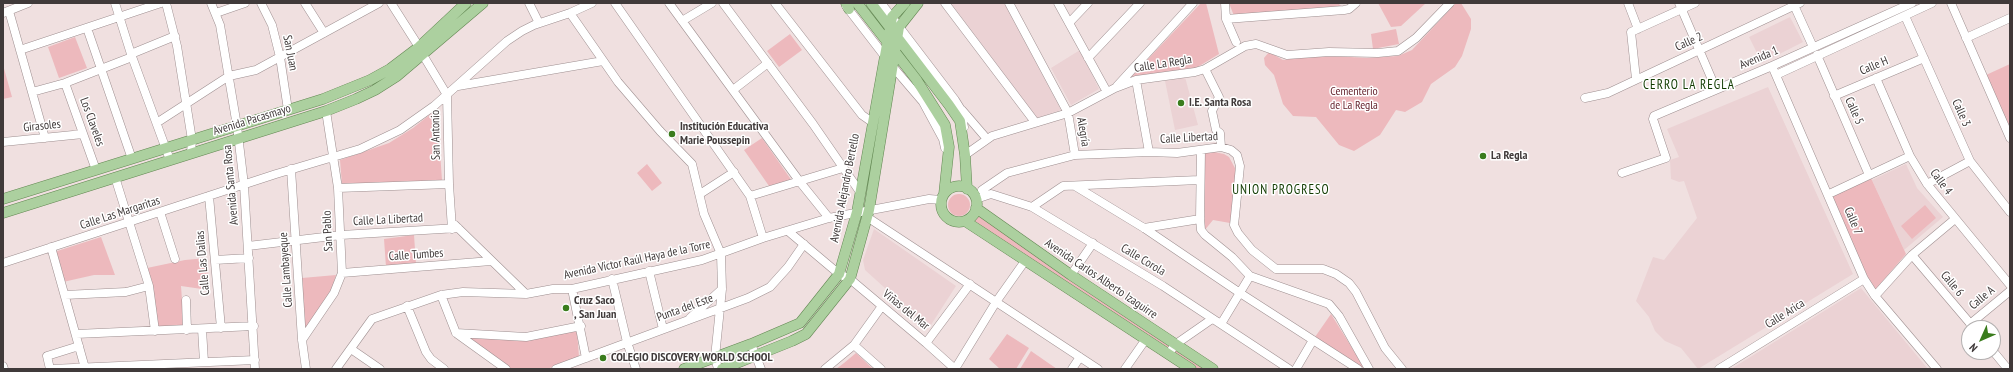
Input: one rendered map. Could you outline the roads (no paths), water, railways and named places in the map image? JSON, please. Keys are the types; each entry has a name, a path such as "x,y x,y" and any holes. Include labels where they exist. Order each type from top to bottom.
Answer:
{"main road":[{"name":"Avenida Pacasmayo","path":"452,23 466,3"},
{"name":"Avenida Pacasmayo","path":"3,211 326,112 375,90 397,76 421,51 452,23 483,3"},
{"path":"857,3 916,79 945,125 949,147 948,164 942,197 942,210 948,218 958,222 965,221 973,215 976,204 967,189 965,155 960,121 896,31 871,3"},
{"path":"892,17 905,3"},
{"path":"722,369 755,357 806,334 850,279 868,213 895,53 896,31 918,3"},
{"name":"Avenida Alejandro Bertello","path":"684,369 751,344 800,323 839,274 856,212 888,42 896,31 892,17"},
{"name":"Avenida Pacasmayo","path":"3,199 324,100 370,80 421,51"},
{"path":"942,197 955,187 967,189"},
{"name":"Avenida Carlos Alberto Izaguirre","path":"976,204 1071,275 1213,369"},
{"name":"Avenida Carlos Alberto Izaguirre","path":"965,221 1191,369"}],"street":[{"path":"28,3 6,12 20,50 45,138"},
{"path":"115,3 132,55 158,122 170,160"},
{"path":"20,50 161,3"},
{"path":"166,3 175,36 192,140 191,153"},
{"name":"Avenida Santa Rosa","path":"211,3 220,26 239,138 244,185 254,326 255,365"},
{"path":"216,13 245,3"},
{"name":"San Juan","path":"261,3 272,25 280,57 288,110"},
{"path":"304,3 324,33"},
{"path":"158,122 229,76 256,70 379,3"},
{"name":"San Antonio","path":"391,3 447,95 448,184 454,226"},
{"path":"529,3 539,23"},
{"name":"Calle Las Margaritas","path":"3,263 360,148 400,130 447,95 507,41 522,31 592,3"},
{"path":"614,3 750,196 763,238"},
{"path":"669,3 800,182 829,218"},
{"path":"682,21 712,3"},
{"path":"723,3 813,124 860,192"},
{"path":"775,3 862,115 872,122"},
{"path":"881,3 892,17"},
{"path":"945,3 1035,122"},
{"name":"Alegría","path":"1010,3 1068,113 1075,155"},
{"path":"1058,3 1107,92"},
{"path":"1069,23 1088,3"},
{"path":"1088,58 1140,3"},
{"path":"1115,88 1193,3"},
{"path":"1225,3 1226,18 1236,42"},
{"path":"1226,18 1344,10 1349,9 1356,3"},
{"name":"Calle La Regla","path":"965,155 988,139 1035,122 1068,113 1115,88 1136,80 1183,75 1205,69 1245,46 1256,44 1287,56 1330,52 1378,53 1398,51 1416,38 1450,3"},
{"path":"1628,3 1635,30 1636,79"},
{"path":"1635,30 1681,6 1696,3"},
{"name":"Avenida 1","path":"1622,173 1666,158 1653,119 1654,116 1772,66 1912,3"},
{"name":"Avenida 1","path":"1776,75 1932,3"},
{"path":"1951,3 2010,138"},
{"path":"1796,4 1813,47"},
{"name":"Calle 2","path":"1585,98 1608,93 1700,51 1796,4"},
{"path":"846,5 923,102 933,117 943,139 948,164"},
{"path":"1681,6 1716,89"},
{"path":"570,13 603,61 660,131 692,164 704,214 721,254 721,308 715,357 718,369"},
{"name":"Calle 3","path":"1905,16 1970,161 2010,212"},
{"path":"1966,38 2010,18"},
{"path":"87,28 132,159"},
{"path":"896,31 960,108 988,139"},
{"path":"32,92 65,83 101,69 175,36"},
{"name":"Calle 5","path":"1817,55 1869,175"},
{"name":"Calle H","path":"1834,96 1924,58"},
{"path":"457,86 603,61"},
{"path":"733,90 768,63"},
{"name":"Calle 7","path":"1772,66 1864,279 1875,296 1937,369"},
{"path":"1205,69 1219,97 1212,111 1216,130 1220,133 1221,147"},
{"path":"475,71 477,83"},
{"name":"Calle 4","path":"1876,78 1910,156 1927,184 2010,285"},
{"path":"1136,80 1149,152"},
{"name":"Los Claveles","path":"65,83 96,170"},
{"path":"960,108 965,132 965,155"},
{"name":"San Pablo","path":"302,340 334,292 342,273 338,188 326,112"},
{"name":"Girasoles","path":"3,142 83,134"},
{"name":"Calle Libertad","path":"982,190 1007,173 1075,155 1149,152 1177,153 1221,147 1231,150 1237,155 1240,166 1234,224 1238,233 1252,250 1276,269 1323,269 1336,274 1350,283 1383,345 1402,369"},
{"path":"1201,150 1201,230 1232,257 1250,276 1329,304 1339,316 1369,369"},
{"path":"1828,194 1910,156"},
{"path":"1927,184 1970,161"},
{"path":"750,196 843,168"},
{"name":"Calle Lambayeque","path":"291,169 302,340 306,369"},
{"path":"700,194 734,172"},
{"path":"115,177 149,286 154,331"},
{"path":"1032,207 1063,186 1200,180"},
{"path":"338,188 448,184"},
{"path":"1075,186 1144,228 1240,293 1358,369"},
{"path":"967,189 982,190"},
{"name":"Calle Corola","path":"982,190 1032,207 1093,243 1212,318 1289,369"},
{"path":"976,204 991,194"},
{"name":"Calle Las Dalias","path":"209,196 221,328"},
{"name":"Avenida Víctor Raúl Haya de la Torre","path":"336,369 372,319 441,295 463,292 526,294 553,289 572,288 702,260 763,238 829,218 856,212 868,213 942,197"},
{"path":"160,212 175,259"},
{"path":"868,213 996,302 1098,369"},
{"path":"1875,296 1912,255 1955,219"},
{"path":"1144,228 1200,220"},
{"path":"454,226 526,294"},
{"name":"Calle La Libertad","path":"248,246 341,235 454,226"},
{"name":"Viñas del Mar","path":"788,231 839,274 850,279 955,369"},
{"path":"1071,275 1093,243"},
{"name":"Punta del Este","path":"556,369 748,298 770,287 788,267 804,244"},
{"path":"51,247 85,368"},
{"name":"Calle 6","path":"1912,255 1967,320"},
{"path":"215,260 249,258"},
{"name":"Calle Tumbes","path":"342,273 491,261"},
{"path":"955,369 996,302 1025,261"},
{"path":"649,271 663,329"},
{"path":"1221,324 1250,276"},
{"path":"612,279 627,342 636,369"},
{"name":"Calle Arica","path":"1719,369 1864,279"},
{"path":"926,343 970,284"},
{"path":"65,295 126,292 149,286"},
{"path":"572,288 586,358"},
{"path":"687,321 722,289"},
{"name":"Calle A","path":"1979,320 2010,291"},
{"path":"441,295 456,333 506,369"},
{"path":"186,300 187,330"},
{"path":"407,306 426,352 431,359 444,369"},
{"path":"825,369 854,345 882,306"},
{"path":"1168,354 1176,344 1212,318"},
{"path":"76,334 254,326"},
{"path":"456,333 526,337 580,326"},
{"path":"202,329 204,362"},
{"path":"1125,369 1146,339"},
{"path":"1296,369 1313,340"},
{"path":"751,344 761,369"},
{"path":"854,345 881,369"},
{"path":"79,346 47,356 51,369 204,362 255,365"},
{"path":"351,349 380,369"},
{"path":"1072,369 1080,357"},
{"path":"2001,360 2008,367"}],"place":[{"name":"I.E. Santa Rosa","path":"1181,103"},
{"name":"Institución Educativa Marie Poussepin","path":"672,134"},
{"name":"La Regla","path":"1483,156"},
{"name":"Cruz Saco , San Juan","path":"566,308"},
{"name":"COLEGIO DISCOVERY WORLD SCHOOL","path":"603,358"}],"district":[{"name":"CERRO LA REGLA","path":"1689,85"},
{"name":"UNION PROGRESO","path":"1281,190"}],"park label":[{"name":"Cementerio de La Regla","path":"1354,99"}]}
